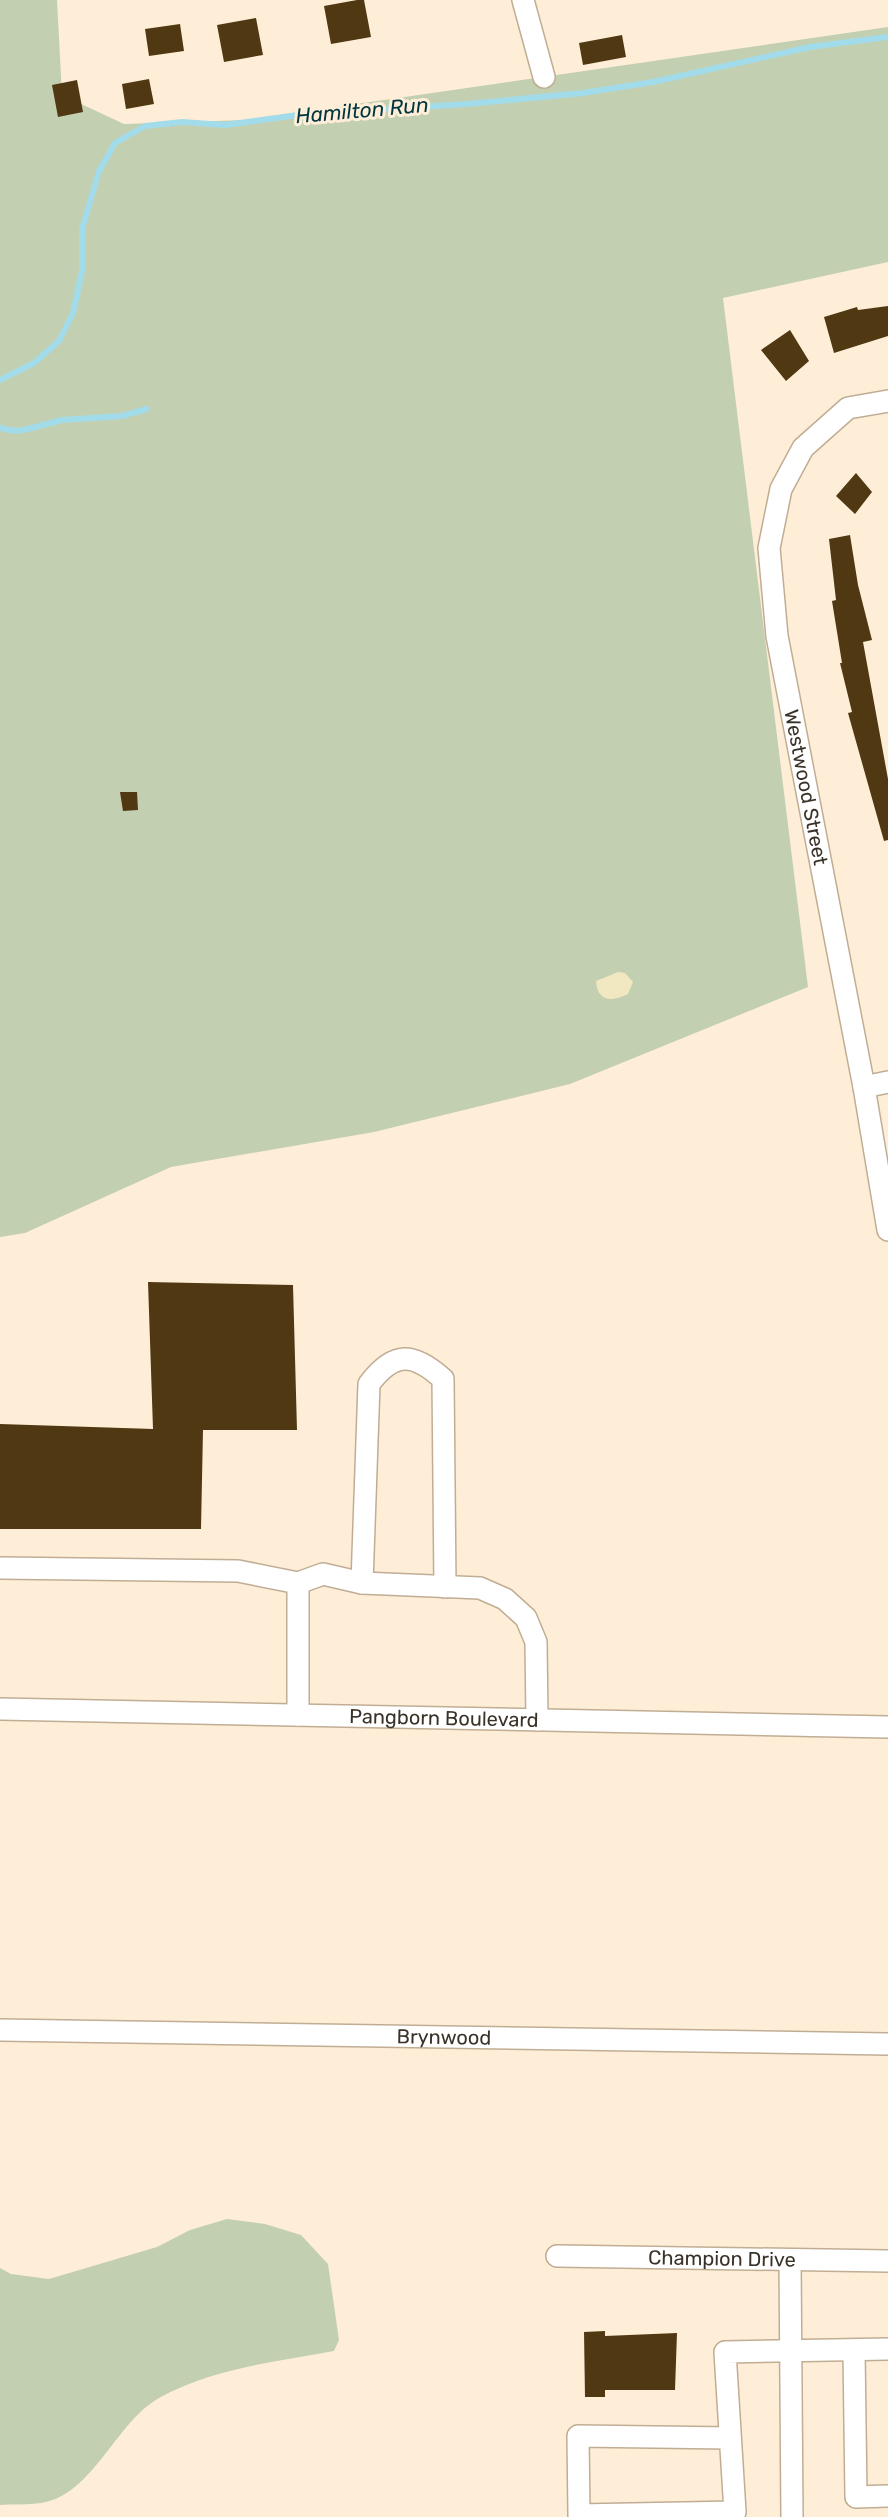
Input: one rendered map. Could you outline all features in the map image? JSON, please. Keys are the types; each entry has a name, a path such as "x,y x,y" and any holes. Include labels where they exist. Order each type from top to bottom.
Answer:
{"street":[{"path":"522,0 544,77"},
{"name":"Westwood Street","path":"888,401 848,408 803,448 782,489 769,548 777,636 864,1087 888,1230"},
{"path":"864,1087 888,1082"},
{"path":"362,1582 369,1383 381,1367 397,1359 426,1364 442,1379 446,1587"},
{"path":"0,1568 238,1571 298,1583 323,1574 362,1582 480,1588 506,1599 526,1618 536,1642 537,1720"},
{"path":"298,1583 298,1715"},
{"name":"Pangborn Boulevard","path":"0,1709 888,1727"},
{"name":"Brynwood","path":"0,2030 888,2044"},
{"name":"Champion Drive","path":"557,2256 888,2261"},
{"path":"790,2259 792,2517"},
{"path":"730,2438 578,2436 579,2516 735,2512 725,2352 888,2349"},
{"path":"854,2351 856,2497 888,2496"}],"green space":[{"path":"0,0 57,0 62,95 124,124 246,120 888,27 888,262 723,298 808,987 570,1084 374,1132 171,1167 25,1233 0,1237"},
{"path":"227,2219 265,2224 301,2235 328,2264 339,2340 334,2351 245,2367 180,2388 143,2409 90,2473 75,2487 59,2497 41,2503 0,2505 0,2268 11,2274 49,2279 157,2247 190,2230"}],"sand":[{"path":"618,972 625,973 633,982 628,994 612,999 599,993 596,981"}],"building":[{"path":"364,0 371,37 331,44 324,6"},
{"path":"256,18 263,55 224,62 217,25"},
{"path":"180,24 184,51 149,56 145,29"},
{"path":"622,35 626,57 583,65 579,43"},
{"path":"149,79 154,104 126,109 122,84"},
{"path":"77,80 83,112 58,117 52,85"},
{"path":"888,306 888,336 834,353 824,317 857,307 858,310"},
{"path":"790,330 809,361 786,381 761,350"},
{"path":"856,473 872,492 855,514 836,496"},
{"path":"850,535 858,585 872,640 863,642 888,779 888,840 884,841 848,713 852,712 840,663 842,663 832,601 836,600 829,539"},
{"path":"120,792 137,792 138,810 123,811"},
{"path":"148,1282 293,1285 297,1430 203,1430 201,1529 0,1529 0,1424 153,1429"},
{"path":"605,2331 605,2336 677,2333 675,2390 605,2390 605,2397 585,2397 584,2332"}],"waterway":[{"name":"Hamilton Run","path":"0,380 34,363 59,341 73,313 82,271 82,229 99,171 115,143 145,126 182,122 225,125 298,115 467,104 583,93 653,82 810,47 888,37"},
{"path":"0,428 16,431 62,420 122,416 147,409"}]}
